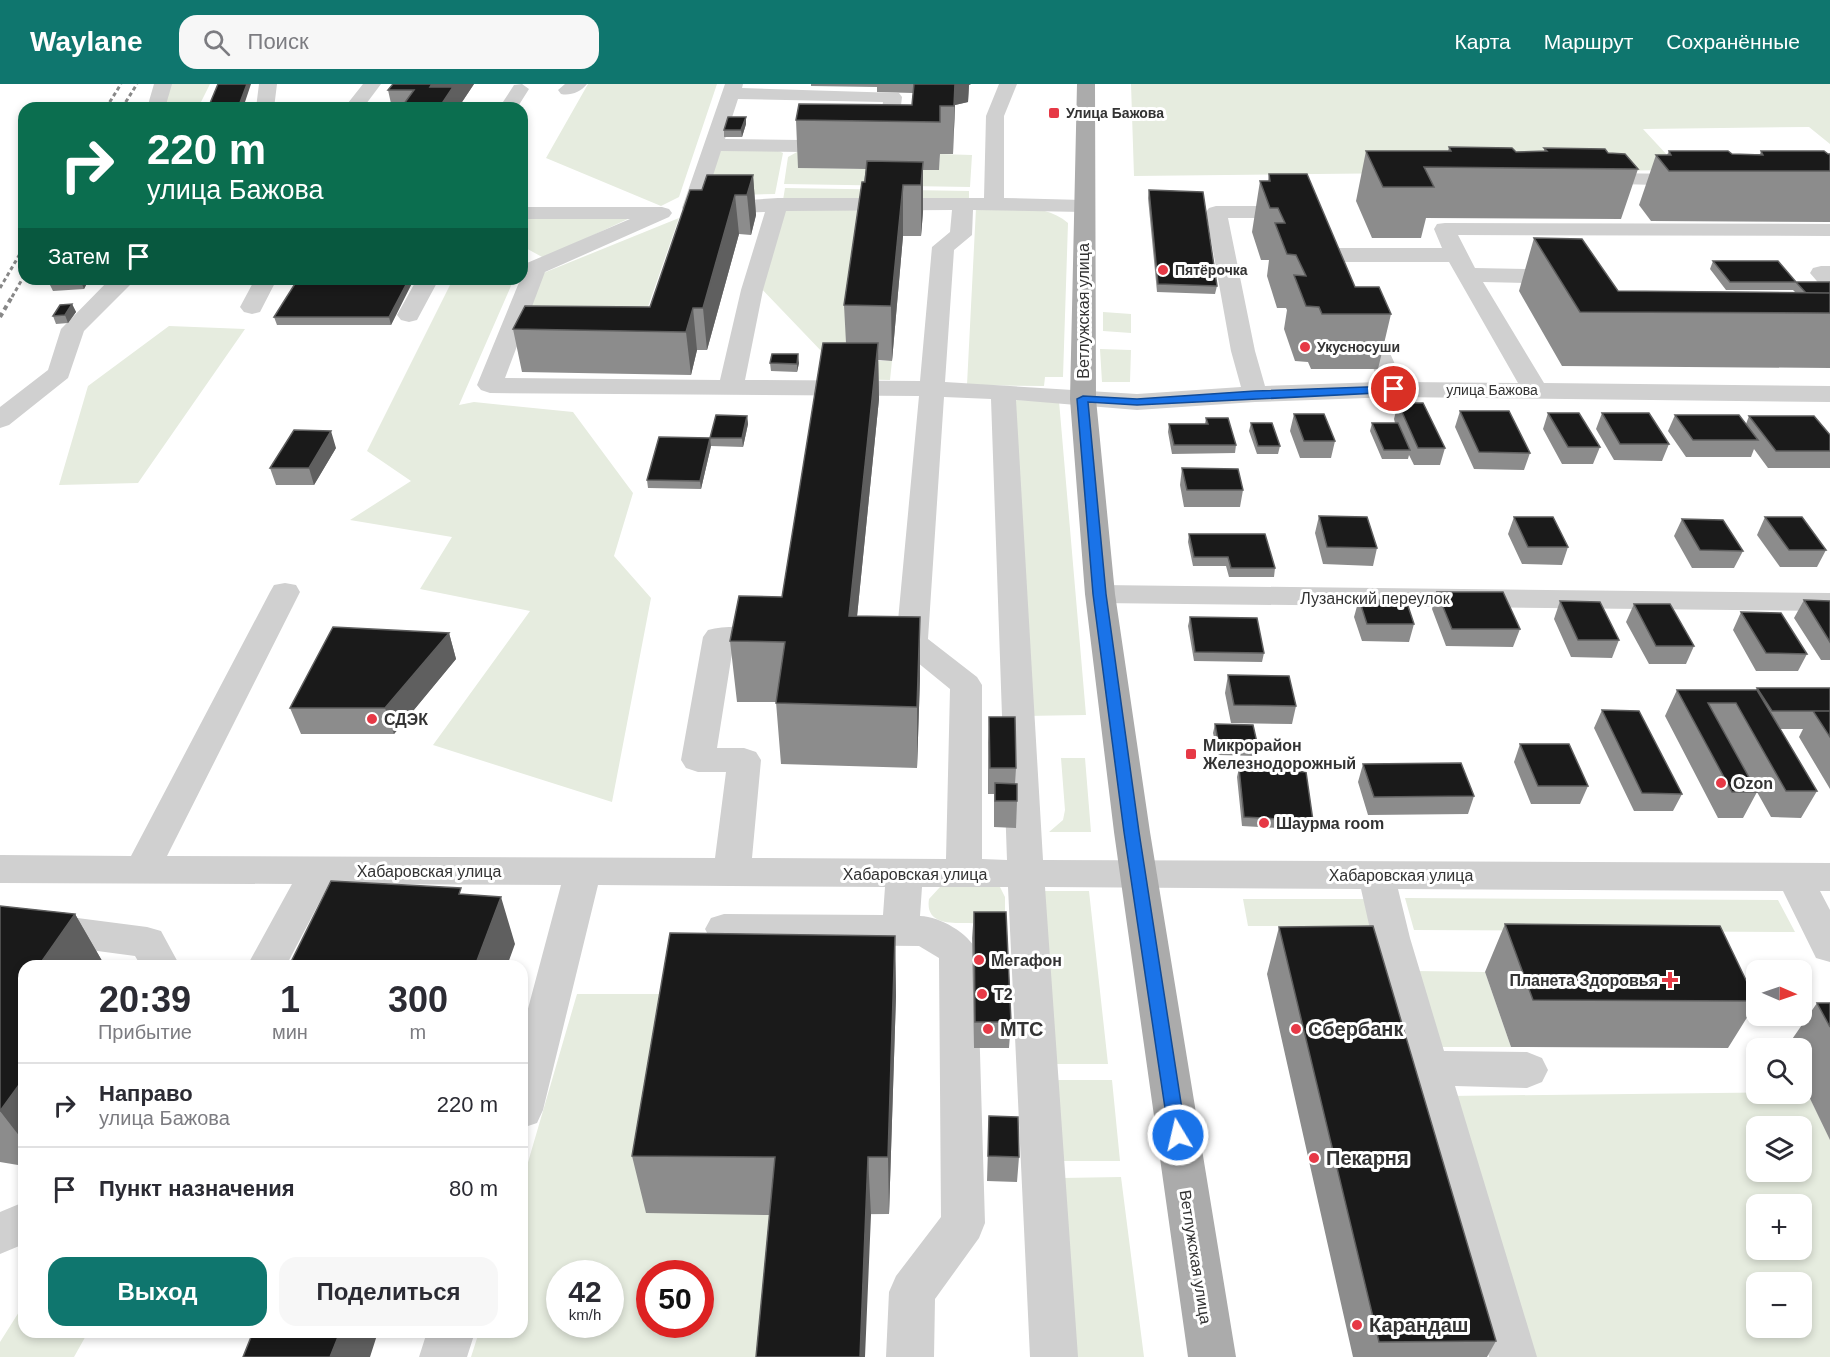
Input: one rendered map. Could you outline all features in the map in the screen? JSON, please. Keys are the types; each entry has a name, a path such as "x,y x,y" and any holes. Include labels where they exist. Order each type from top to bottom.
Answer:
{"main road":[{"name":"Ветлужская улица","path":"1086,84 1083,206 1083,399 1100,594 1138,873 1212,1357"}],"street":[{"path":"158,102 164,84"},
{"path":"338,102 352,84"},
{"path":"358,102 372,84"},
{"path":"994,204 995,116 1008,84"},
{"path":"692,208 733,88 893,97 886,147 715,145"},
{"path":"512,102 520,89"},
{"path":"1571,178 1711,180"},
{"path":"1603,179 1641,230"},
{"path":"528,213 662,213 692,208 778,204 1083,206"},
{"path":"731,386 752,290 778,204"},
{"path":"963,204 961,235 943,248 912,642 966,685 964,874"},
{"path":"1255,394 1243,351 1216,212 1302,212 1331,277"},
{"path":"529,264 662,213"},
{"path":"1538,391 1532,385 1470,275 1456,255 1445,229 1830,230"},
{"path":"1322,255 1456,255"},
{"path":"1830,273 1821,273 1830,282"},
{"path":"1470,275 1567,277 1579,295"},
{"path":"0,420 59,373 73,329 116,285"},
{"path":"252,307 263,285"},
{"path":"409,315 425,285"},
{"name":"улица Бажова","path":"527,285 524,328 490,385 931,389 1149,401 1255,394 1394,389 1830,394"},
{"path":"1345,310 1354,332 1372,336 1394,389"},
{"path":"1003,392 1026,874 1054,1357"},
{"path":"142,870 285,592"},
{"name":"Лузанский переулок","path":"1100,594 1830,602"},
{"path":"732,873 744,760 698,760 719,637 760,638"},
{"name":"Хабаровская улица","path":"4,874 142,870 318,870 1813,877"},
{"path":"269,960 318,870"},
{"path":"528,1087 584,872"},
{"path":"900,930 905,873"},
{"path":"1376,874 1391,938 1513,1357"},
{"path":"1813,877 1830,947"},
{"path":"0,923 147,942 157,960"},
{"path":"723,929 926,931 958,951 963,1223 912,1292 910,1357"},
{"path":"1429,1068 1527,1071"},
{"path":"0,1233 18,1226"},
{"path":"442,1357 449,1338"}],"shaded area":[{"path":"170,84 210,84 201,102 160,102"},
{"path":"588,84 717,84 679,197 661,206 546,158"},
{"path":"1131,84 1830,84 1830,144 1809,127 1643,129 1681,170 1134,176"},
{"path":"721,150 779,151 783,153 775,194 704,196"},
{"path":"802,152 799,168 939,170 940,154 972,155 970,187 784,184 788,157"},
{"path":"785,188 969,191 969,201 783,200"},
{"path":"924,207 923,212 869,211 847,360 892,361 890,380 848,379 758,285 780,208"},
{"path":"976,208 1036,209 1058,216 1068,223 1063,377 1045,377 1044,386 967,385"},
{"path":"528,217 630,218 544,258 528,249"},
{"path":"679,218 642,324 522,321 536,276"},
{"path":"450,285 511,285 459,405 474,402 573,412 633,493 614,556 651,598 612,802 433,745 530,611 420,589 452,537 350,520 411,481 367,451"},
{"path":"1103,312 1131,314 1131,333 1103,331"},
{"path":"169,326 245,329 138,483 59,485 88,386"},
{"path":"1100,349 1131,350 1130,382 1102,382"},
{"path":"1010,400 1059,401 1086,715 1023,716"},
{"path":"1061,758 1085,758 1091,832 1049,832 1063,820 1065,810"},
{"path":"949,884 1000,887 1005,897 1005,916 987,924 947,922 935,918 931,914 929,899 940,887"},
{"path":"1037,891 1089,891 1108,1064 1051,1064"},
{"path":"1405,898 1778,900 1795,932 1414,930"},
{"path":"1243,899 1364,899 1372,926 1248,926"},
{"path":"1415,971 1485,972 1511,1047 1438,1047"},
{"path":"577,994 681,994 781,1215 769,1357 471,1357 477,1338 528,1338 528,1162"},
{"path":"1051,1080 1112,1080 1120,1161 1056,1161"},
{"path":"1746,1093 1746,1104 1812,1102 1830,1139 1830,1357 1526,1357 1448,1096"},
{"path":"1121,1177 1144,1357 1073,1357 1061,1178"},
{"path":"18,1314 18,1338 85,1338 74,1357 0,1357 0,1342"}],"building":[{"path":"218,84 247,84 240,102 210,102"},
{"path":"393,84 432,84 430,87 453,87 443,102 405,102 414,90 388,90"},
{"path":"914,84 955,84 954,106 940,106 940,122 796,120 799,104 912,105"},
{"path":"728,117 746,117 741,130 724,130"},
{"path":"1449,147 1512,148 1516,152 1547,151 1544,148 1605,149 1608,153 1625,154 1638,169 1424,167 1434,187 1383,187 1366,151 1451,151"},
{"path":"1669,151 1728,151 1732,154 1763,155 1761,151 1824,151 1830,154 1830,171 1669,171 1656,155 1671,155"},
{"path":"867,161 923,162 921,185 903,185 891,306 844,305"},
{"path":"1269,174 1307,174 1355,287 1379,287 1391,314 1322,314 1319,307 1306,306 1294,275 1306,276 1296,255 1287,254 1275,223 1285,223 1278,208 1270,208 1260,181 1270,181"},
{"path":"707,175 753,175 747,195 735,195 703,308 693,308 686,332 513,329 525,306 650,307 690,190 702,190"},
{"path":"1149,190 1203,192 1217,286 1158,284"},
{"path":"1534,238 1582,239 1618,291 1830,293 1830,313 1580,312"},
{"path":"1713,261 1778,261 1796,282 1730,282"},
{"path":"1796,282 1830,282 1830,293 1806,293"},
{"path":"294,285 406,285 389,317 274,317"},
{"path":"72,304 65,315 53,316 60,305"},
{"path":"823,343 878,343 849,616 920,617 917,707 776,703 785,642 730,641 739,596 782,597"},
{"path":"772,354 798,354 797,364 770,363"},
{"path":"1398,403 1423,403 1445,448 1418,448"},
{"path":"1460,411 1509,411 1530,453 1479,452"},
{"path":"1548,413 1579,413 1600,447 1568,447"},
{"path":"1602,413 1649,413 1669,444 1620,444"},
{"path":"1294,414 1324,414 1335,441 1304,441"},
{"path":"716,415 747,416 742,438 710,438"},
{"path":"1675,415 1739,415 1758,440 1693,440"},
{"path":"1749,416 1814,416 1830,435 1830,451 1776,451"},
{"path":"1206,418 1228,418 1236,445 1174,445 1169,424 1208,424"},
{"path":"1251,423 1272,423 1280,446 1258,446"},
{"path":"1372,423 1398,423 1410,450 1384,450"},
{"path":"294,430 331,431 309,468 270,468"},
{"path":"659,437 710,438 700,481 647,480"},
{"path":"1182,468 1238,469 1243,490 1187,490"},
{"path":"1319,516 1367,517 1377,548 1327,547"},
{"path":"1514,517 1553,517 1568,547 1528,547"},
{"path":"1765,517 1802,517 1826,550 1789,550"},
{"path":"1682,519 1723,520 1743,551 1700,550"},
{"path":"1189,534 1265,534 1275,568 1231,568 1228,557 1194,557"},
{"path":"1437,592 1503,592 1520,629 1452,629"},
{"path":"1359,599 1406,600 1414,624 1367,624"},
{"path":"1804,600 1830,601 1830,642"},
{"path":"1560,601 1600,602 1619,640 1578,640"},
{"path":"1634,604 1670,604 1694,646 1656,646"},
{"path":"1741,612 1781,613 1807,654 1766,653"},
{"path":"1190,617 1257,618 1264,653 1195,652"},
{"path":"333,627 449,633 385,708 290,708"},
{"path":"1228,675 1289,676 1296,706 1234,705"},
{"path":"1757,688 1830,688 1830,711 1772,711"},
{"path":"1677,690 1757,690 1817,791 1786,791 1736,703 1708,703 1757,792 1732,792"},
{"path":"1602,710 1639,711 1682,794 1642,793"},
{"path":"1813,711 1830,711 1830,737"},
{"path":"989,717 1015,717 1016,768 990,768"},
{"path":"1215,724 1253,725 1258,747 1219,746"},
{"path":"1520,744 1569,744 1588,786 1538,786"},
{"path":"1461,763 1474,796 1374,797 1363,764"},
{"path":"1239,768 1306,772 1313,821 1244,817"},
{"path":"995,783 1017,784 1017,801 995,801"},
{"path":"331,881 461,888 459,894 501,897 477,960 292,960"},
{"path":"0,906 75,914 43,960 18,960 18,1086 0,1111"},
{"path":"974,912 1006,912 1011,1022 975,1022"},
{"path":"1505,924 1720,926 1746,980 1746,1001 1533,1000"},
{"path":"1373,926 1496,1341 1379,1342 1279,927"},
{"path":"670,933 895,936 888,1157 868,1157 860,1357 756,1357 775,1157 632,1156"},
{"path":"1817,1003 1830,1003 1830,1027"},
{"path":"989,1116 1018,1117 1019,1157 988,1156"},
{"path":"251,1338 338,1338 330,1357 243,1357"}],"railway":[{"path":"110,102 121,84"},
{"path":"126,102 137,84"},
{"path":"0,288 18,257"},
{"path":"12,297 19,285"},
{"path":"0,317 13,295"}],"place":[{"name":"Улица Бажова","path":"1054,113"},
{"name":"Пятёрочка","path":"1163,270"},
{"name":"Укусносуши","path":"1305,347"},
{"name":"СДЭК","path":"372,719"},
{"name":"Микрорайон Железнодорожный","path":"1191,754"},
{"name":"Ozon","path":"1721,783"},
{"name":"Шаурма room","path":"1264,823"},
{"name":"Мегафон","path":"979,960"},
{"name":"Планета Здоровья","path":"1670,980"},
{"name":"T2","path":"982,994"},
{"name":"МТС","path":"988,1029"},
{"name":"Сбербанк","path":"1296,1029"},
{"name":"Пекарня","path":"1314,1158"},
{"name":"Карандаш","path":"1357,1325"}],"route":[{"path":"1178,1135 1132,832 1100,594 1083,399 1137,402 1255,394 1394,389"}]}
